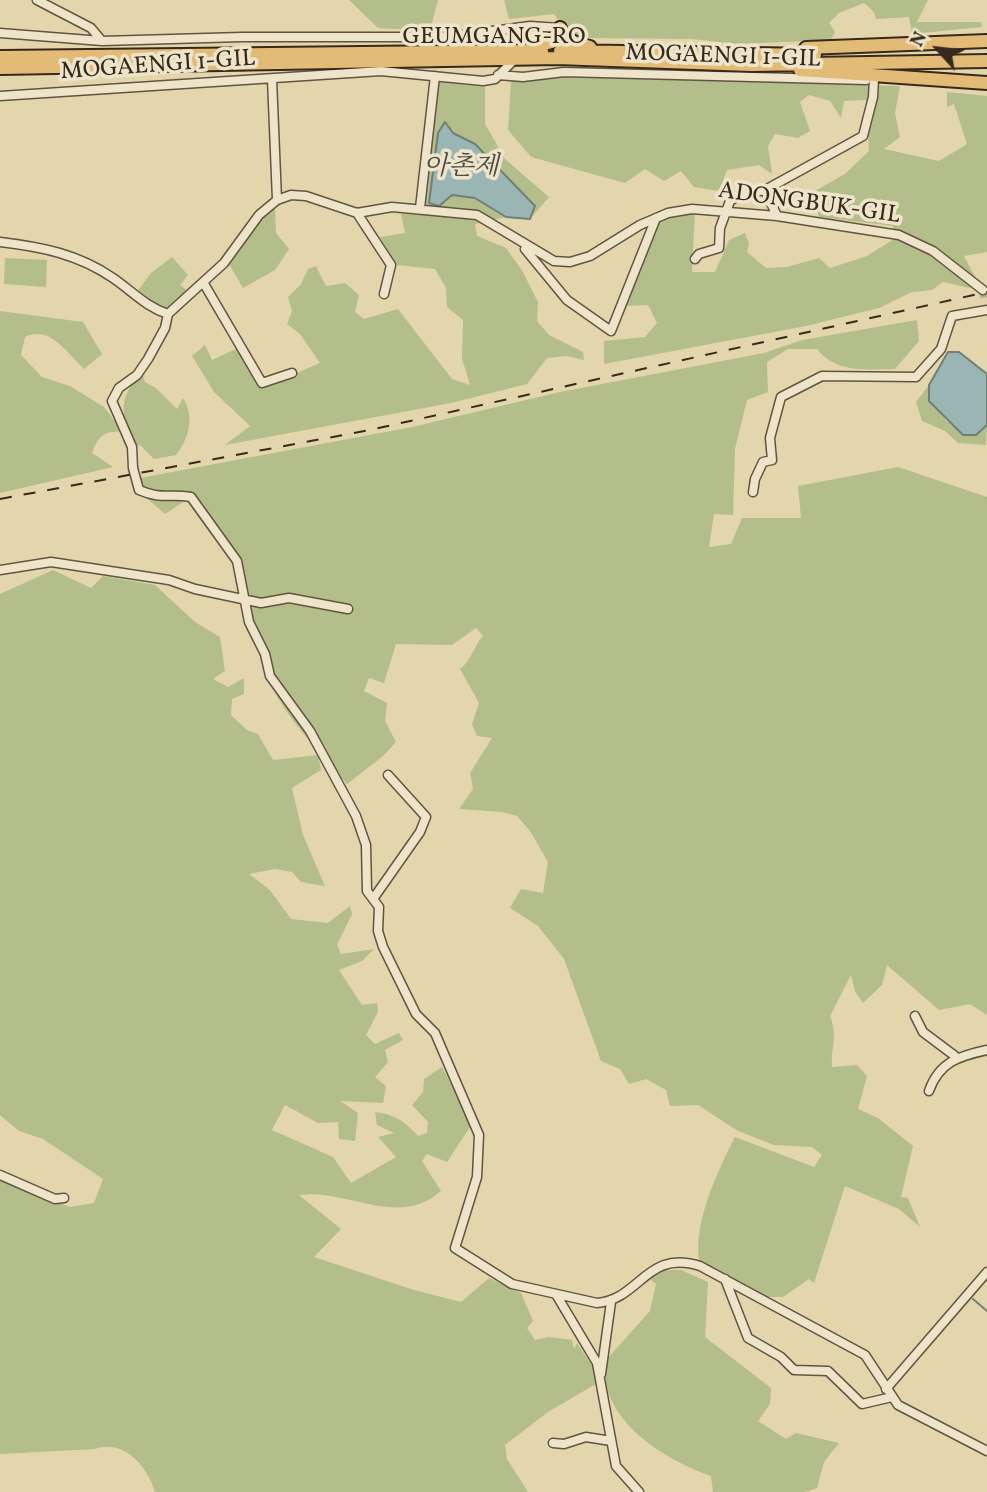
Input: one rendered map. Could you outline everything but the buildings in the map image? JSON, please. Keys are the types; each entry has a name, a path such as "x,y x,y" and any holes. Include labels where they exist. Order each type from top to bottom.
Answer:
{"highway":[{"path":"560,28 562,35 579,45 607,51"},
{"path":"518,54 552,42 560,28"},
{"path":"754,60 800,48 987,41"},
{"path":"0,47 40,55"},
{"name":"GEUMGANG-RO","path":"0,68 477,59 518,54 607,51 754,60 987,53"},
{"name":"GEUMGANG-RO","path":"0,57 518,54 754,60 987,61"},
{"path":"754,60 987,83"},
{"path":"0,74 105,64"}],"street":[{"path":"37,0 91,28 102,41"},
{"path":"0,33 102,41 244,41 448,37 530,26 560,28"},
{"path":"477,59 491,65 498,75 518,54"},
{"path":"253,68 256,80"},
{"name":"MOGAENGI 1-GIL","path":"0,96 381,71 483,80 495,79 498,75 523,77 564,72 838,81 874,79 987,89"},
{"path":"421,208 435,76"},
{"path":"271,79 277,200 250,225 228,259 168,314 165,328 137,376 114,395 114,411 132,447 133,468 139,489 157,498 179,495 191,497 237,561 244,601 271,676 310,731 355,813 366,845 367,891 379,907 378,931 383,947 416,1014 435,1033 479,1135 477,1177 455,1248 512,1284 597,1303 611,1302 654,1267 681,1260 724,1279 865,1355 898,1405 987,1451"},
{"path":"695,259 699,254 719,247 725,210 730,201 741,194 765,190 863,136 873,97 874,79"},
{"path":"765,190 777,216"},
{"name":"ADONGBUK-GIL","path":"277,200 291,195 306,196 357,213 391,207 477,215 496,224 521,244 554,261 570,262 590,256 656,218 692,209 777,216 899,234 933,251 983,290"},
{"path":"357,213 391,265 384,295"},
{"name":"ADONGBUK-GIL","path":"521,244 567,300 611,331 656,218"},
{"path":"0,242 65,253 113,278 154,309 168,314"},
{"path":"203,282 262,383 292,373"},
{"path":"753,492 755,479 763,462 772,460 771,438 781,397 822,376 916,377 941,349 952,316 986,306"},
{"path":"0,570 51,562 169,580 244,601 261,603 289,598 348,609"},
{"path":"373,900 413,843 426,817 388,775"},
{"path":"915,1016 923,1032 955,1056"},
{"path":"929,1091 933,1078 955,1056 987,1049"},
{"path":"0,1175 55,1199 64,1198"},
{"path":"886,1389 987,1272"},
{"path":"724,1279 748,1338 780,1357 794,1370 828,1371 862,1404 891,1397"},
{"path":"557,1296 601,1374"},
{"path":"611,1302 601,1374 615,1466 639,1492"},
{"path":"553,1443 564,1444 586,1437 611,1441"}],"green space":[{"path":"349,0 438,0 430,31 378,28"},
{"path":"504,0 928,0 917,22 981,22 982,27 912,34 909,17 876,19 874,12 864,3 839,13 829,23 835,32 831,40 738,44 692,39 585,38 567,33 554,14 509,19"},
{"path":"568,77 900,86 895,113 900,137 884,149 939,161 967,144 954,104 947,107 947,92 987,96 987,252 964,256 975,277 970,288 943,282 932,290 912,292 879,308 806,326 604,364 604,341 645,337 657,323 648,305 624,306 661,216 695,211 692,272 715,272 729,240 745,233 749,244 747,252 766,268 787,267 819,258 830,268 867,256 894,239 893,226 819,217 813,192 845,174 869,151 866,100 844,101 841,118 830,101 809,95 800,102 810,131 798,138 775,134 768,146 772,174 759,165 727,170 719,191 694,187 681,171 664,181 645,169 625,183 531,157 508,130 511,81"},
{"path":"439,82 485,87 485,124 505,159 549,197 530,219 506,217 475,224 477,236 506,248 523,272 538,302 537,321 549,335 583,352 584,360 567,356 547,358 527,384 451,403 225,445 250,426 214,392 192,356 205,345 212,360 238,348 262,388 320,363 300,334 287,324 292,311 288,297 301,284 308,269 316,266 326,286 345,283 359,295 355,312 364,319 398,309 452,379 470,385 462,359 463,320 447,307 446,288 435,269 397,265 380,237 405,233 401,214 422,215"},
{"path":"275,208 276,233 289,249 275,270 243,288 229,264 263,215"},
{"path":"172,257 188,275 180,285 187,290 167,308 155,305 137,292 151,273"},
{"path":"5,258 47,260 46,287 4,284"},
{"path":"0,311 83,322 102,354 84,369 58,342 42,335 25,337 21,355 42,377 70,386 104,407 123,432 103,435 92,453 113,467 0,493"},
{"path":"917,320 919,341 895,369 843,366 834,363 817,349 788,349 767,362 768,392 747,400 735,449 733,515 714,514 709,547 731,544 742,518 801,518 798,486 898,467 987,497 987,1015 970,1004 939,1010 887,965 882,985 863,1003 855,991 851,975 830,1016 834,1036 832,1067 857,1065 867,1076 858,1109 878,1118 913,1146 901,1197 908,1198 920,1227 899,1209 845,1186 814,1283 809,1279 783,1297 766,1297 699,1260 698,1245 703,1213 714,1181 735,1137 814,1167 822,1155 812,1147 774,1145 738,1131 698,1105 670,1106 666,1090 646,1079 629,1084 620,1069 601,1061 564,959 538,926 510,908 521,889 543,893 548,862 530,831 517,816 502,812 459,809 473,789 470,773 492,738 477,736 472,724 479,703 460,669 483,636 476,628 452,645 396,644 384,683 369,678 364,691 387,703 385,721 396,742 383,756 347,784 293,721 274,690 246,629 249,606 230,546 212,536 186,500 165,514 134,487 140,478 412,427 560,392 764,353 802,340"},
{"path":"142,372 145,382 156,388 177,409 183,398 187,405 189,427 176,455 154,459 140,445 136,446 131,435 124,416 125,399"},
{"path":"929,385 929,401 941,411 946,421 976,435 987,425 986,445 958,443 945,431 922,421 916,402"},
{"path":"53,570 91,588 103,576 155,585 195,622 220,637 225,671 213,679 228,687 244,678 244,694 232,699 231,715 247,730 258,734 273,760 318,755 321,770 292,788 303,835 325,886 301,882 292,872 275,869 249,874 270,890 291,919 328,923 350,906 352,914 337,945 341,954 374,949 362,961 339,970 362,1005 377,1003 378,1012 366,1035 375,1044 399,1033 403,1040 385,1050 388,1062 375,1077 386,1086 383,1103 340,1101 358,1113 355,1141 339,1139 338,1122 318,1123 285,1105 272,1130 333,1157 351,1183 396,1157 378,1137 394,1133 377,1125 375,1112 399,1120 418,1136 427,1133 428,1122 412,1105 423,1092 424,1079 442,1067 472,1124 447,1162 427,1154 422,1161 441,1191 425,1202 408,1207 372,1205 317,1194 299,1195 341,1229 314,1257 414,1290 461,1302 489,1278 521,1293 533,1321 527,1328 535,1340 549,1337 572,1340 574,1349 577,1343 596,1372 596,1384 548,1412 505,1445 507,1459 528,1492 155,1492 140,1464 125,1451 115,1448 0,1454 0,1181 70,1207 94,1203 103,1179 43,1139 19,1131 0,1115 0,594"},
{"path":"655,1270 681,1270 708,1282 705,1337 771,1388 770,1404 758,1421 786,1439 796,1433 839,1443 824,1462 817,1488 805,1492 713,1492 711,1476 664,1454 648,1443 623,1418 613,1404 607,1388 606,1360 650,1311 656,1284 651,1280"}],"water":[{"name":"아촌제","path":"445,122 453,133 475,144 535,206 530,219 506,217 475,198 452,195 439,206 429,203 438,133"},
{"path":"948,352 959,352 987,374 987,425 976,435 963,435 929,401 929,385"}],"waterway":[{"path":"973,1299 987,1311"}],"tunnel":[{"path":"983,290 985,302"}],"railway":[{"path":"0,499 370,430 987,292"}]}
